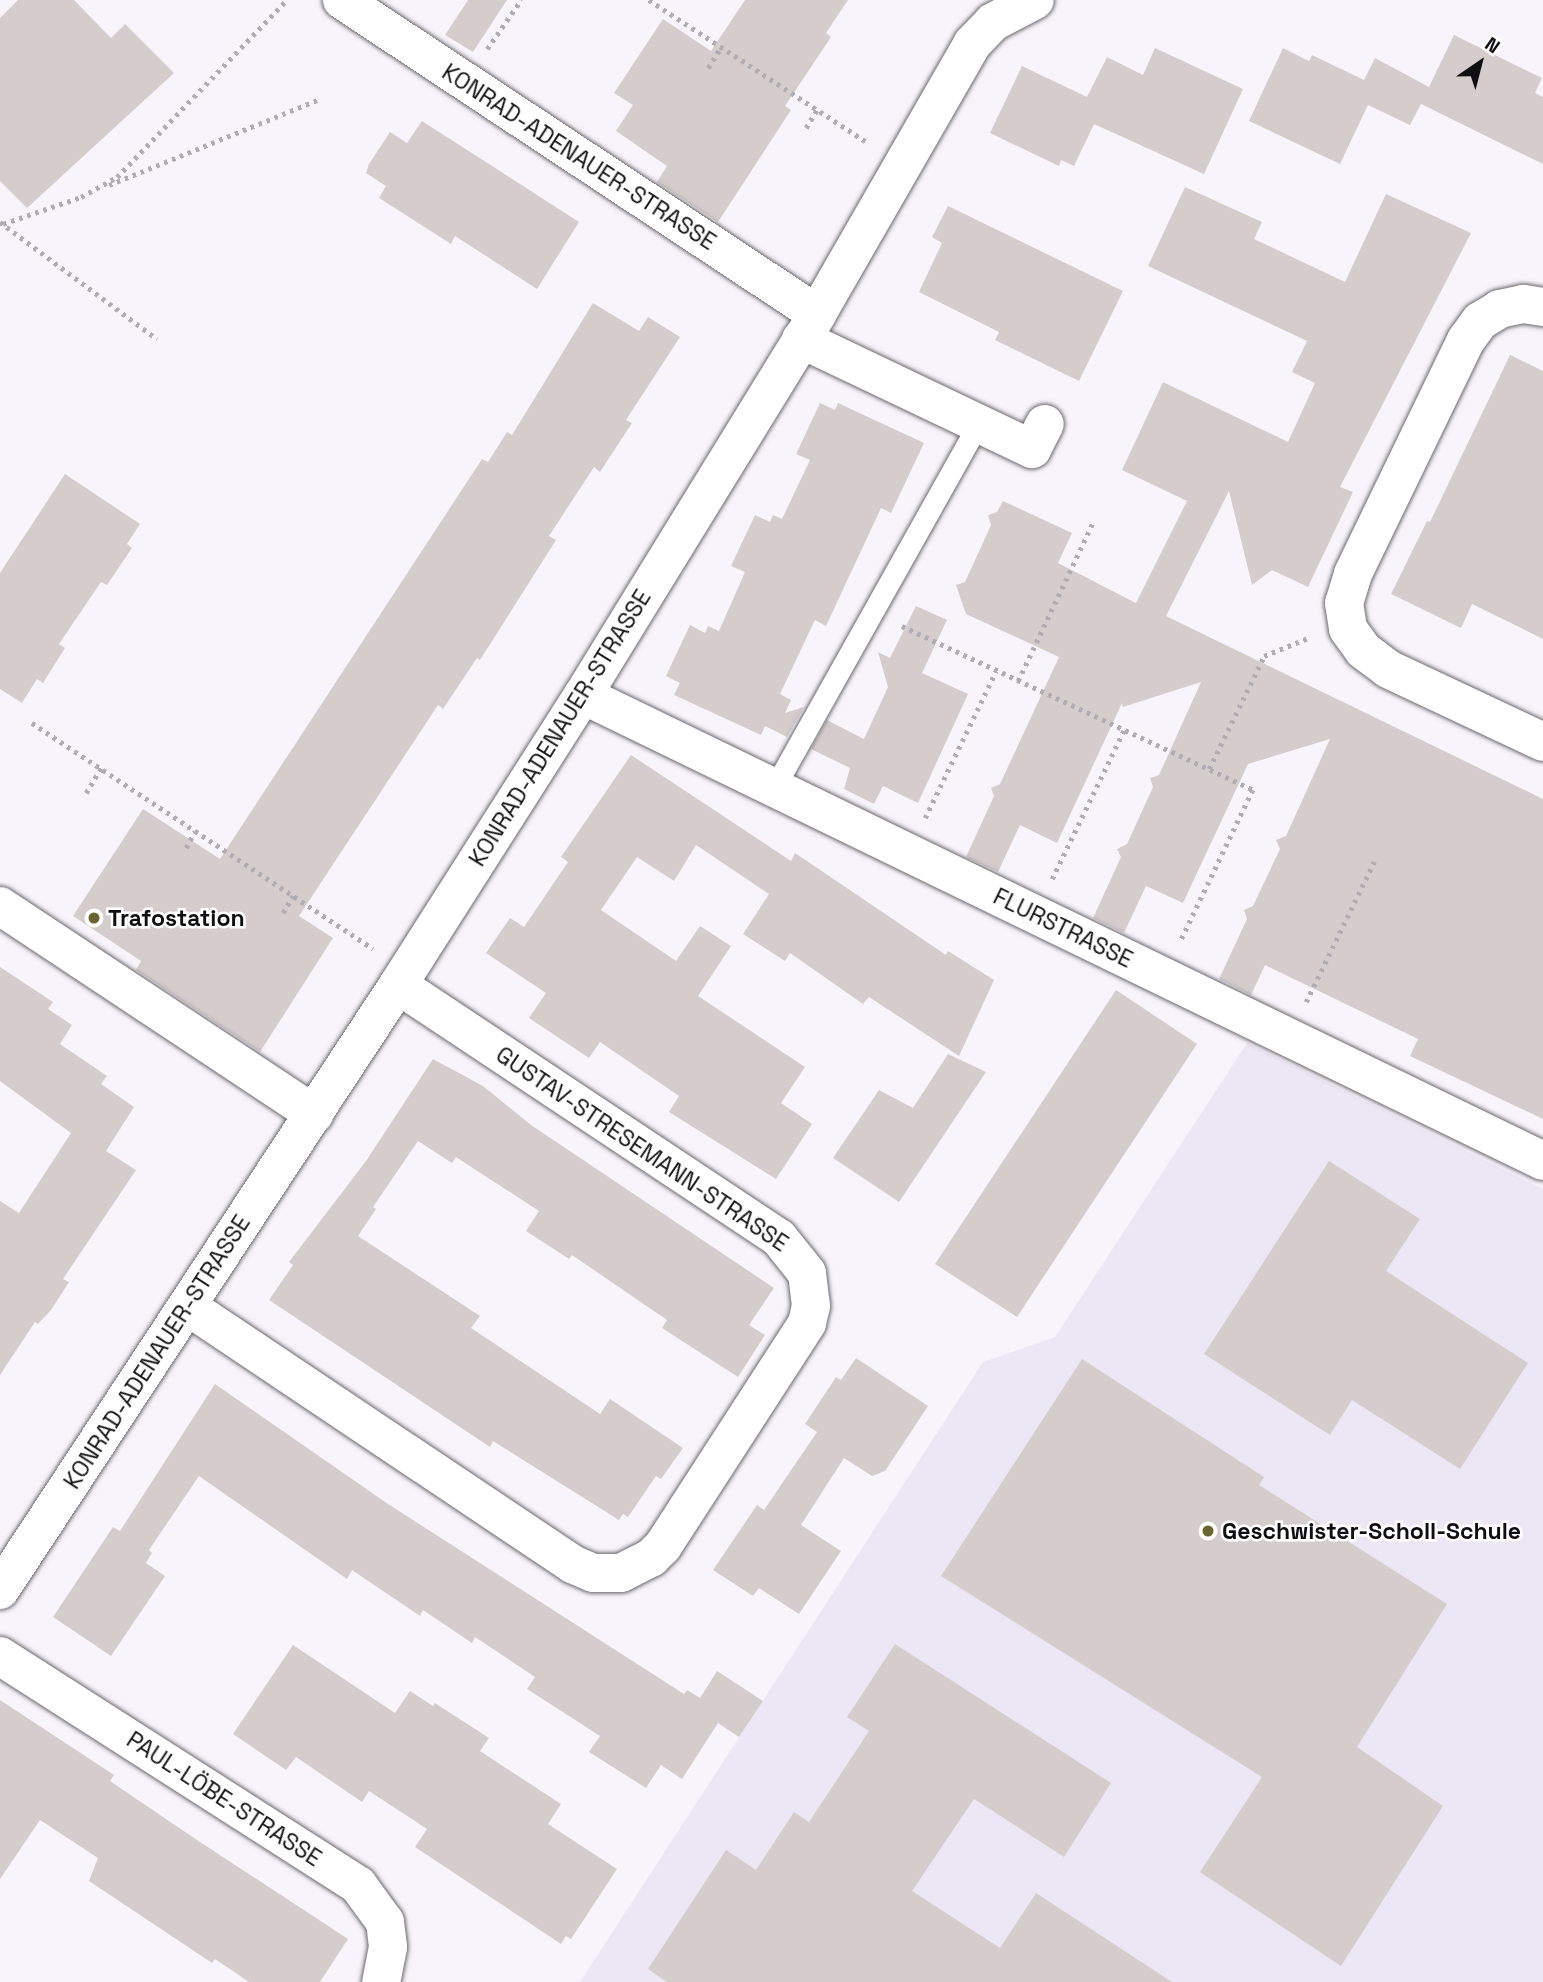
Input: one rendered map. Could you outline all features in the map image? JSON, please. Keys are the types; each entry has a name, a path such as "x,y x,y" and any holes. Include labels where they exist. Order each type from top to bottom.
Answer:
{"street":[{"name":"KONRAD-ADENAUER-STRASSE","path":"342,0 465,82 809,326 979,424 1032,449 1045,424"},
{"name":"KONRAD-ADENAUER-STRASSE","path":"0,1590 403,978 583,695 809,326 972,44 993,22 1035,0"},
{"path":"1543,307 1523,304 1500,309 1480,321 1466,340 1353,574 1344,603 1346,622 1363,650 1388,669 1543,742"},
{"name":"FLURSTRASSE","path":"583,695 1543,1161"},
{"path":"0,906 314,1114"},
{"name":"GUSTAV-STRESEMANN-STRASSE","path":"187,1306 572,1564 593,1573 621,1573 638,1567 663,1546 807,1323 811,1298 807,1273 779,1238 403,978"},
{"name":"PAUL-LÖBE-STRASSE","path":"0,1656 358,1885 385,1922 388,1947 381,1982"}],"lane":[{"path":"774,788 979,424"}],"path":[{"path":"98,190 117,177 287,0"},
{"path":"465,82 520,0"},
{"path":"649,0 901,165"},
{"path":"708,68 721,47"},
{"path":"2,223 98,190 317,100"},
{"path":"806,128 817,110"},
{"path":"2,223 157,339"},
{"path":"1018,681 1093,522"},
{"path":"872,612 1253,790 1163,977"},
{"path":"1209,769 1264,656 1346,622"},
{"path":"908,853 996,671"},
{"path":"32,723 293,896 403,978"},
{"path":"1035,914 1124,730"},
{"path":"86,793 101,768"},
{"path":"186,849 195,831"},
{"path":"1289,1038 1374,862"},
{"path":"283,913 293,896"}],"shaded area":[{"name":"Geschwister-Scholl-Schule","path":"1247,1043 1543,1189 1543,1982 580,1982 983,1362 1055,1337"}],"building":[{"path":"18,0 74,0 111,38 125,24 174,73 27,208 0,181 0,18"},
{"path":"468,0 507,0 473,52 445,35"},
{"path":"745,0 848,0 826,33 831,37 785,106 791,110 718,222 657,182 667,166 616,131 633,105 614,93 663,19 711,51"},
{"path":"1454,35 1542,78 1535,93 1543,97 1543,164 1421,104 1410,125 1368,105 1340,164 1249,121 1283,48 1309,61 1312,55 1364,80 1375,58 1429,87"},
{"path":"1155,48 1243,89 1204,174 1094,124 1074,166 1061,160 1059,166 990,133 1022,66 1087,97 1107,57 1143,75"},
{"path":"422,121 579,222 537,289 455,236 451,244 379,198 386,186 366,173 369,164 390,132 407,143"},
{"path":"1185,187 1262,222 1254,239 1345,282 1386,194 1471,233 1340,487 1353,492 1308,587 1272,570 1252,585 1229,491 1166,616 1543,799 1543,1119 1410,1056 1418,1039 1265,965 1251,995 1219,979 1247,919 1244,910 1253,906 1280,849 1276,840 1286,836 1330,739 1248,764 1183,903 1146,886 1124,933 1093,918 1121,857 1117,849 1127,844 1153,787 1150,778 1159,775 1201,682 1123,707 1122,703 1057,843 1020,825 998,872 966,857 994,796 991,788 1000,784 1059,657 966,614 956,585 965,582 991,525 988,515 997,512 1003,501 1072,533 1058,563 1136,603 1187,501 1122,470 1163,382 1288,442 1315,383 1292,372 1307,341 1148,266"},
{"path":"948,206 1123,291 1079,381 995,340 999,332 919,292 942,243 932,237"},
{"path":"593,303 639,331 648,317 680,337 626,420 632,423 600,472 594,467 549,536 556,540 480,660 477,658 443,709 438,705 299,916 333,938 260,1052 136,970 141,961 73,916 143,809 220,859 482,459 488,462 507,432 512,435"},
{"path":"1510,355 1543,371 1543,639 1472,604 1461,628 1391,594 1427,521 1430,522"},
{"path":"820,403 835,410 838,403 924,443 891,513 881,508 826,626 815,620 780,694 791,700 785,713 804,707 787,737 765,726 761,735 674,695 680,683 666,676 690,625 705,633 708,626 719,631 745,572 731,566 755,515 770,522 773,515 782,519 810,460 796,454"},
{"path":"65,474 140,524 127,544 132,548 107,585 101,582 59,644 65,648 43,683 37,679 22,703 0,689 0,573"},
{"path":"916,606 947,620 922,673 968,694 918,803 883,786 874,804 844,789 850,768 811,749 827,720 864,739 888,687 878,652 890,658"},
{"path":"631,755 791,861 795,853 946,955 948,951 994,980 959,1056 869,997 863,1004 790,953 785,961 743,934 769,894 696,845 674,881 637,857 601,910 676,961 700,926 731,946 698,996 805,1067 781,1103 812,1124 776,1179 669,1112 679,1096 600,1042 589,1058 529,1018 546,993 486,953 510,918 524,927 568,862 561,857"},
{"path":"0,967 53,1002 48,1009 72,1025 60,1044 107,1076 101,1084 134,1107 106,1151 136,1170 63,1279 69,1282 51,1310 38,1324 35,1322 0,1375 0,1201 19,1213 71,1133 0,1081"},
{"path":"1116,990 1197,1044 1017,1317 935,1264"},
{"path":"948,1054 986,1072 899,1202 833,1158 879,1090 913,1108"},
{"path":"433,1059 483,1086 531,1125 774,1288 749,1325 765,1335 738,1377 662,1328 667,1320 572,1255 569,1259 526,1231 539,1211 456,1157 452,1163 418,1141 373,1207 376,1209 358,1236 480,1316 471,1328 600,1414 610,1399 683,1448 661,1479 656,1476 628,1517 623,1514 619,1520 493,1441 490,1447 269,1300 293,1265 289,1262 366,1161"},
{"path":"1329,1161 1420,1219 1386,1271 1528,1363 1460,1469 1352,1400 1330,1435 1204,1354"},
{"path":"856,1358 928,1406 885,1471 872,1476 844,1458 801,1525 841,1551 799,1614 759,1588 753,1596 713,1570 757,1505 764,1510 817,1432 805,1424 836,1377 841,1380"},
{"path":"1082,1359 1264,1477 1259,1485 1447,1604 1357,1747 1443,1806 1341,1966 1200,1872 1262,1777 941,1576"},
{"path":"215,1384 388,1504 684,1694 687,1690 700,1698 717,1671 763,1701 739,1737 718,1723 682,1779 661,1765 646,1788 589,1752 600,1736 527,1689 535,1677 475,1637 472,1643 423,1610 420,1616 352,1570 347,1579 199,1476 149,1550 152,1553 146,1563 165,1576 111,1656 53,1617 113,1527 120,1531"},
{"path":"895,1644 1111,1783 1064,1857 974,1799 912,1891 1000,1948 1036,1893 1172,1982 667,1982 648,1969 726,1850 756,1870 794,1812 809,1822 869,1731 847,1717"},
{"path":"293,1645 395,1713 410,1691 433,1706 435,1703 489,1738 480,1751 561,1804 548,1824 617,1869 571,1939 566,1936 561,1944 415,1847 427,1829 369,1791 362,1802 296,1757 286,1770 233,1734"},
{"path":"0,1700 114,1775 110,1781 348,1939 320,1982 249,1982 215,1959 212,1963 89,1881 98,1858 40,1820 0,1879"}],"place":[{"name":"Trafostation","path":"94,918"},
{"name":"Geschwister-Scholl-Schule","path":"1208,1531"}]}
